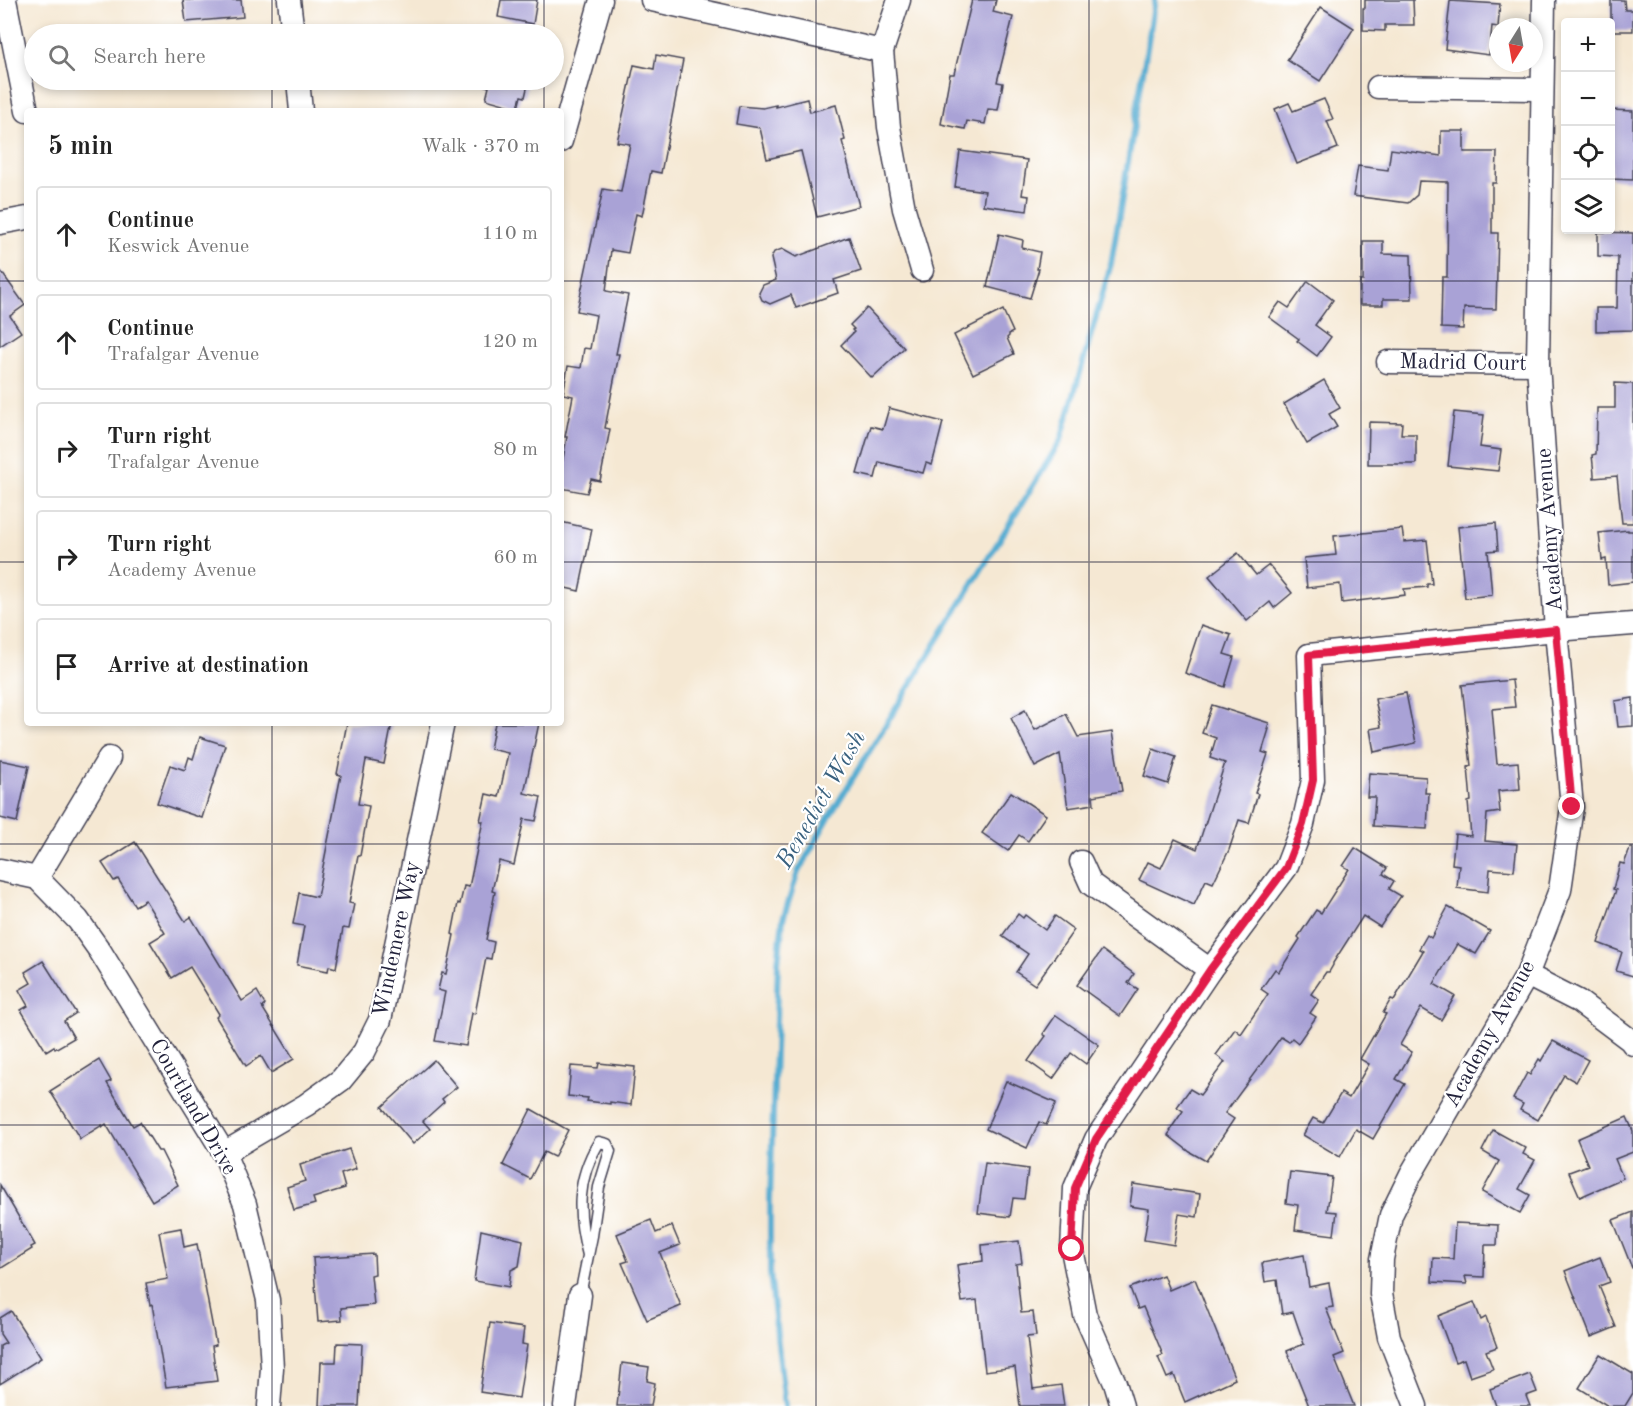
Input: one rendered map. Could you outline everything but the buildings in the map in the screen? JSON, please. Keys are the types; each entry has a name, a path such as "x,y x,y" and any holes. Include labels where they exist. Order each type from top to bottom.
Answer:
{"street":[{"path":"5,0 26,108"},
{"path":"289,0 292,24"},
{"path":"564,130 600,0"},
{"path":"652,0 882,51"},
{"path":"899,0 882,51 889,127 904,209 922,270"},
{"name":"Academy Avenue","path":"1416,1406 1389,1337 1381,1294 1382,1259 1391,1215 1411,1174 1527,975 1560,890 1572,807 1556,630 1538,364 1544,0"},
{"path":"1378,87 1542,89"},
{"path":"299,90 301,108"},
{"path":"0,223 24,219"},
{"name":"Madrid Court","path":"1388,362 1538,364"},
{"path":"1122,1406 1115,1383 1085,1315 1072,1249 1075,1188 1096,1139 1210,970 1286,868 1303,824 1313,780 1309,655 1633,624"},
{"name":"Windemere Way","path":"224,1153 306,1105 341,1080 364,1052 380,1020 442,726"},
{"path":"0,870 37,878 109,758"},
{"path":"1081,862 1091,884 1210,970"},
{"name":"Courtland Drive","path":"37,878 78,920 100,951 224,1153 245,1204 268,1300 272,1368 269,1406"},
{"path":"1527,975 1578,1001 1633,1044"},
{"path":"565,1406 580,1295"}],"lane":[{"path":"580,1295 588,1255 599,1187 610,1151 607,1144 599,1142 590,1158 582,1183 580,1209 582,1233 588,1255"}],"waterway":[{"name":"Benedict Wash","path":"785,1406 770,1273 770,1201 778,963 783,919 798,872 829,817 1061,440 1111,264 1155,0"}],"route":[{"path":"1072,1249 1075,1188 1096,1139 1210,970 1286,868 1303,824 1313,780 1309,655 1556,630 1572,807"}]}
